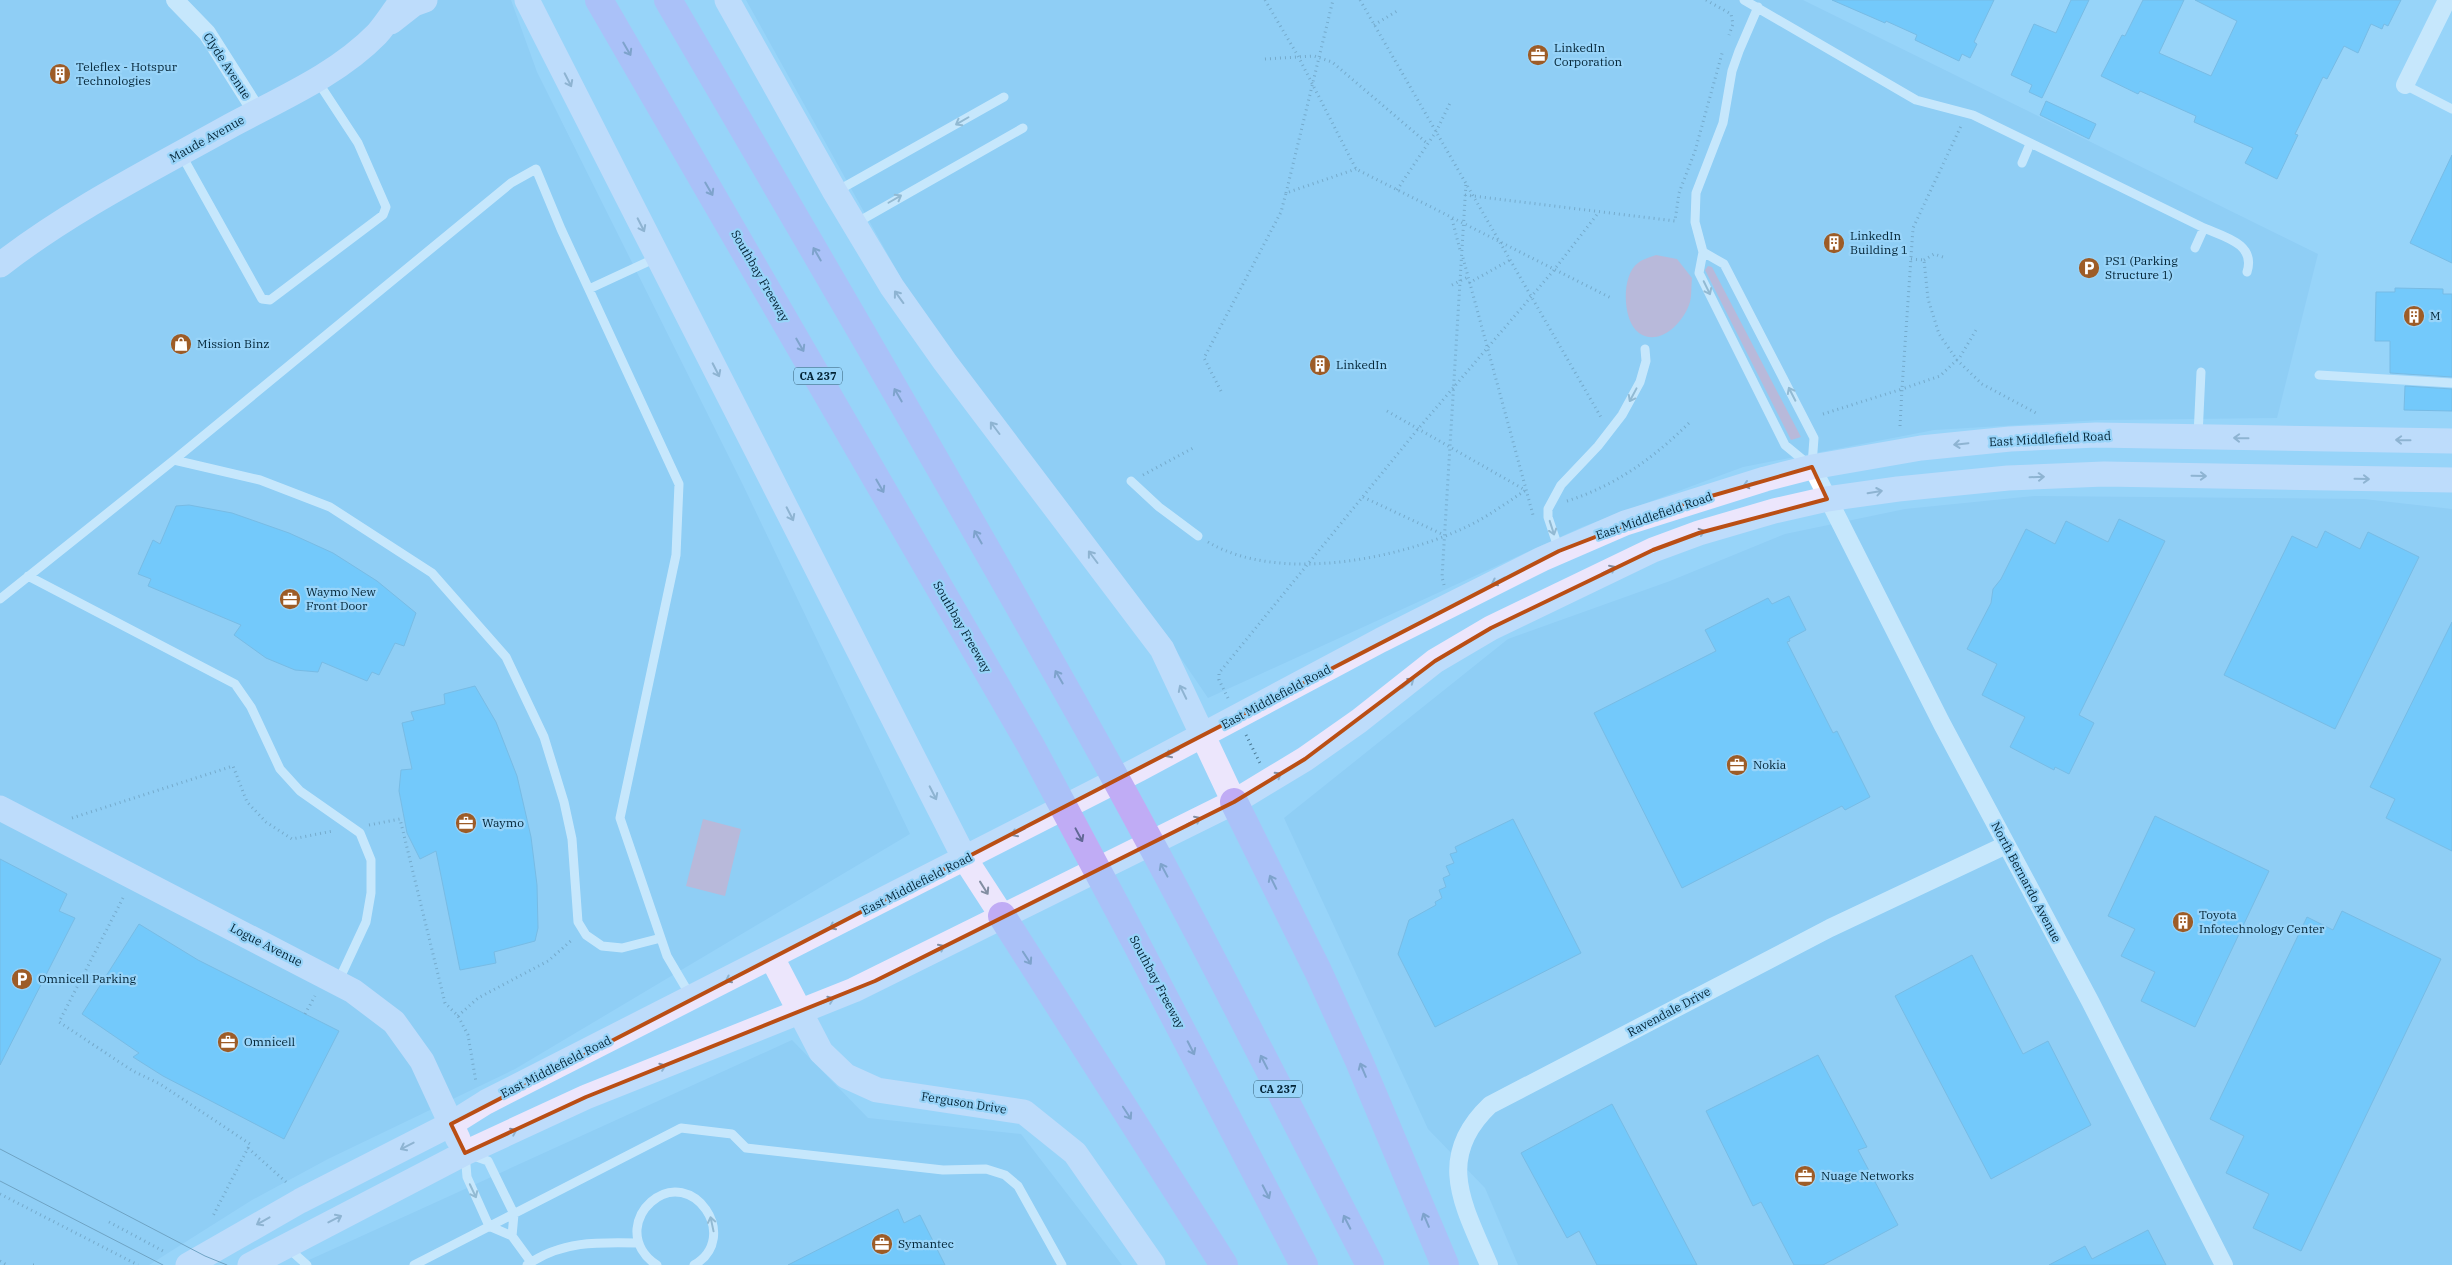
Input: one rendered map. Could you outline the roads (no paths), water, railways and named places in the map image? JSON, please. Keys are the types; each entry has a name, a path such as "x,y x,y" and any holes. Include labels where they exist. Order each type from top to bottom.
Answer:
{"highway":[{"name":"CA 237","path":"668,0 862,332 1083,720 1187,913 1370,1265"},
{"name":"Southbay Freeway","path":"601,3 1031,746 1304,1265"},
{"path":"1234,802 1318,972 1359,1061 1445,1265"},
{"path":"1002,916 1224,1265"}],"main road":[{"name":"Maude Avenue","path":"0,265 40,235 85,206 316,80 353,54 378,33 402,0"},
{"path":"378,33 414,4 425,0"},
{"path":"511,0 516,2 546,37"},
{"path":"527,0 966,859 1002,916"},
{"path":"536,0 546,37"},
{"path":"727,0 853,224 892,287 945,362 1162,649 1234,802"},
{"name":"East Middlefield Road","path":"188,1265 300,1201 451,1124 486,1102 966,859 1451,605 1559,551 1625,523 1673,507 1812,467 1921,448 2010,439 2096,435 2452,441"},
{"path":"250,1265 466,1153 586,1097 800,1012 875,980 1234,802 1305,759 1358,721 1435,661 1491,628 1653,550 1708,530 1827,499 1882,491 2008,478 2095,475 2452,480"},
{"name":"Logue Avenue","path":"0,808 353,991 394,1022 422,1061 466,1153"},
{"name":"Ferguson Drive","path":"772,958 820,1052 846,1076 877,1090 1024,1112 1075,1153 1153,1265"}],"street":[{"name":"Clyde Avenue","path":"175,0 207,33 257,112"},
{"path":"2405,85 2447,0"},
{"name":"North Bernardo Avenue","path":"1812,467 2006,845 2090,1001 2224,1265"},
{"name":"Ravendale Drive","path":"1489,1265 1462,1201 1458,1175 1466,1134 1478,1117 1490,1105 1830,928 2006,845"}],"lane":[{"path":"1744,0 1916,100 1967,114 2241,244 2248,258 2247,272"},
{"path":"1758,7 1732,71 1723,124 1696,193 1695,222 1703,252 1699,273 1785,445 1812,467"},
{"path":"181,153 262,299 270,300 383,215 386,207 358,143 316,80"},
{"path":"2405,85 2452,109"},
{"path":"835,192 1004,97"},
{"path":"853,224 1023,128"},
{"path":"2022,163 2030,144"},
{"path":"0,600 174,460 511,183 536,170 588,289 679,484 676,555 620,818 667,956 692,998"},
{"path":"2195,248 2204,228"},
{"path":"1703,252 1724,264 1814,438 1812,467"},
{"path":"588,289 658,257"},
{"path":"1559,551 1548,517 1550,507 1561,485 1610,432 1640,382 1646,361 1645,349"},
{"path":"2198,437 2201,372"},
{"path":"2319,375 2452,383"},
{"path":"174,460 260,480 330,507 432,573 506,657 544,737 564,802 572,840 578,922 586,935 602,946 622,948 661,938"},
{"path":"1131,482 1159,507 1198,536"},
{"path":"28,576 235,684 252,707 280,769 300,791 360,832 371,860 371,893 366,922 338,982"},
{"path":"414,1265 681,1128 732,1134 746,1148 943,1170 986,1169 1006,1176 1018,1186 1062,1265"},
{"path":"512,1236 514,1214 488,1161 466,1153 466,1177 490,1226 512,1236 529,1264 559,1247 582,1244 638,1242"},
{"path":"656,1265 646,1256 638,1242 637,1226 639,1219 654,1200 676,1193 692,1196 705,1206 714,1228 712,1245 708,1252 694,1265"},
{"path":"286,1246 307,1265"}],"tram line":[{"path":"0,1149 205,1256 227,1265"},
{"path":"0,1181 163,1265"}],"place":[{"name":"LinkedIn Corporation","path":"1538,55"},
{"name":"Teleflex - Hotspur Technologies","path":"60,74"},
{"name":"LinkedIn Building 1","path":"1834,243"},
{"name":"PS1 (Parking Structure 1)","path":"2089,268"},
{"name":"M","path":"2414,316"},
{"name":"Mission Binz","path":"181,344"},
{"name":"LinkedIn","path":"1320,365"},
{"name":"Waymo New Front Door","path":"290,599"},
{"name":"Nokia","path":"1737,765"},
{"name":"Waymo","path":"466,823"},
{"name":"Toyota Infotechnology Center","path":"2183,922"},
{"name":"Omnicell Parking","path":"22,979"},
{"name":"Omnicell","path":"228,1042"},
{"name":"Nuage Networks","path":"1805,1176"},
{"name":"Symantec","path":"882,1244"}]}
